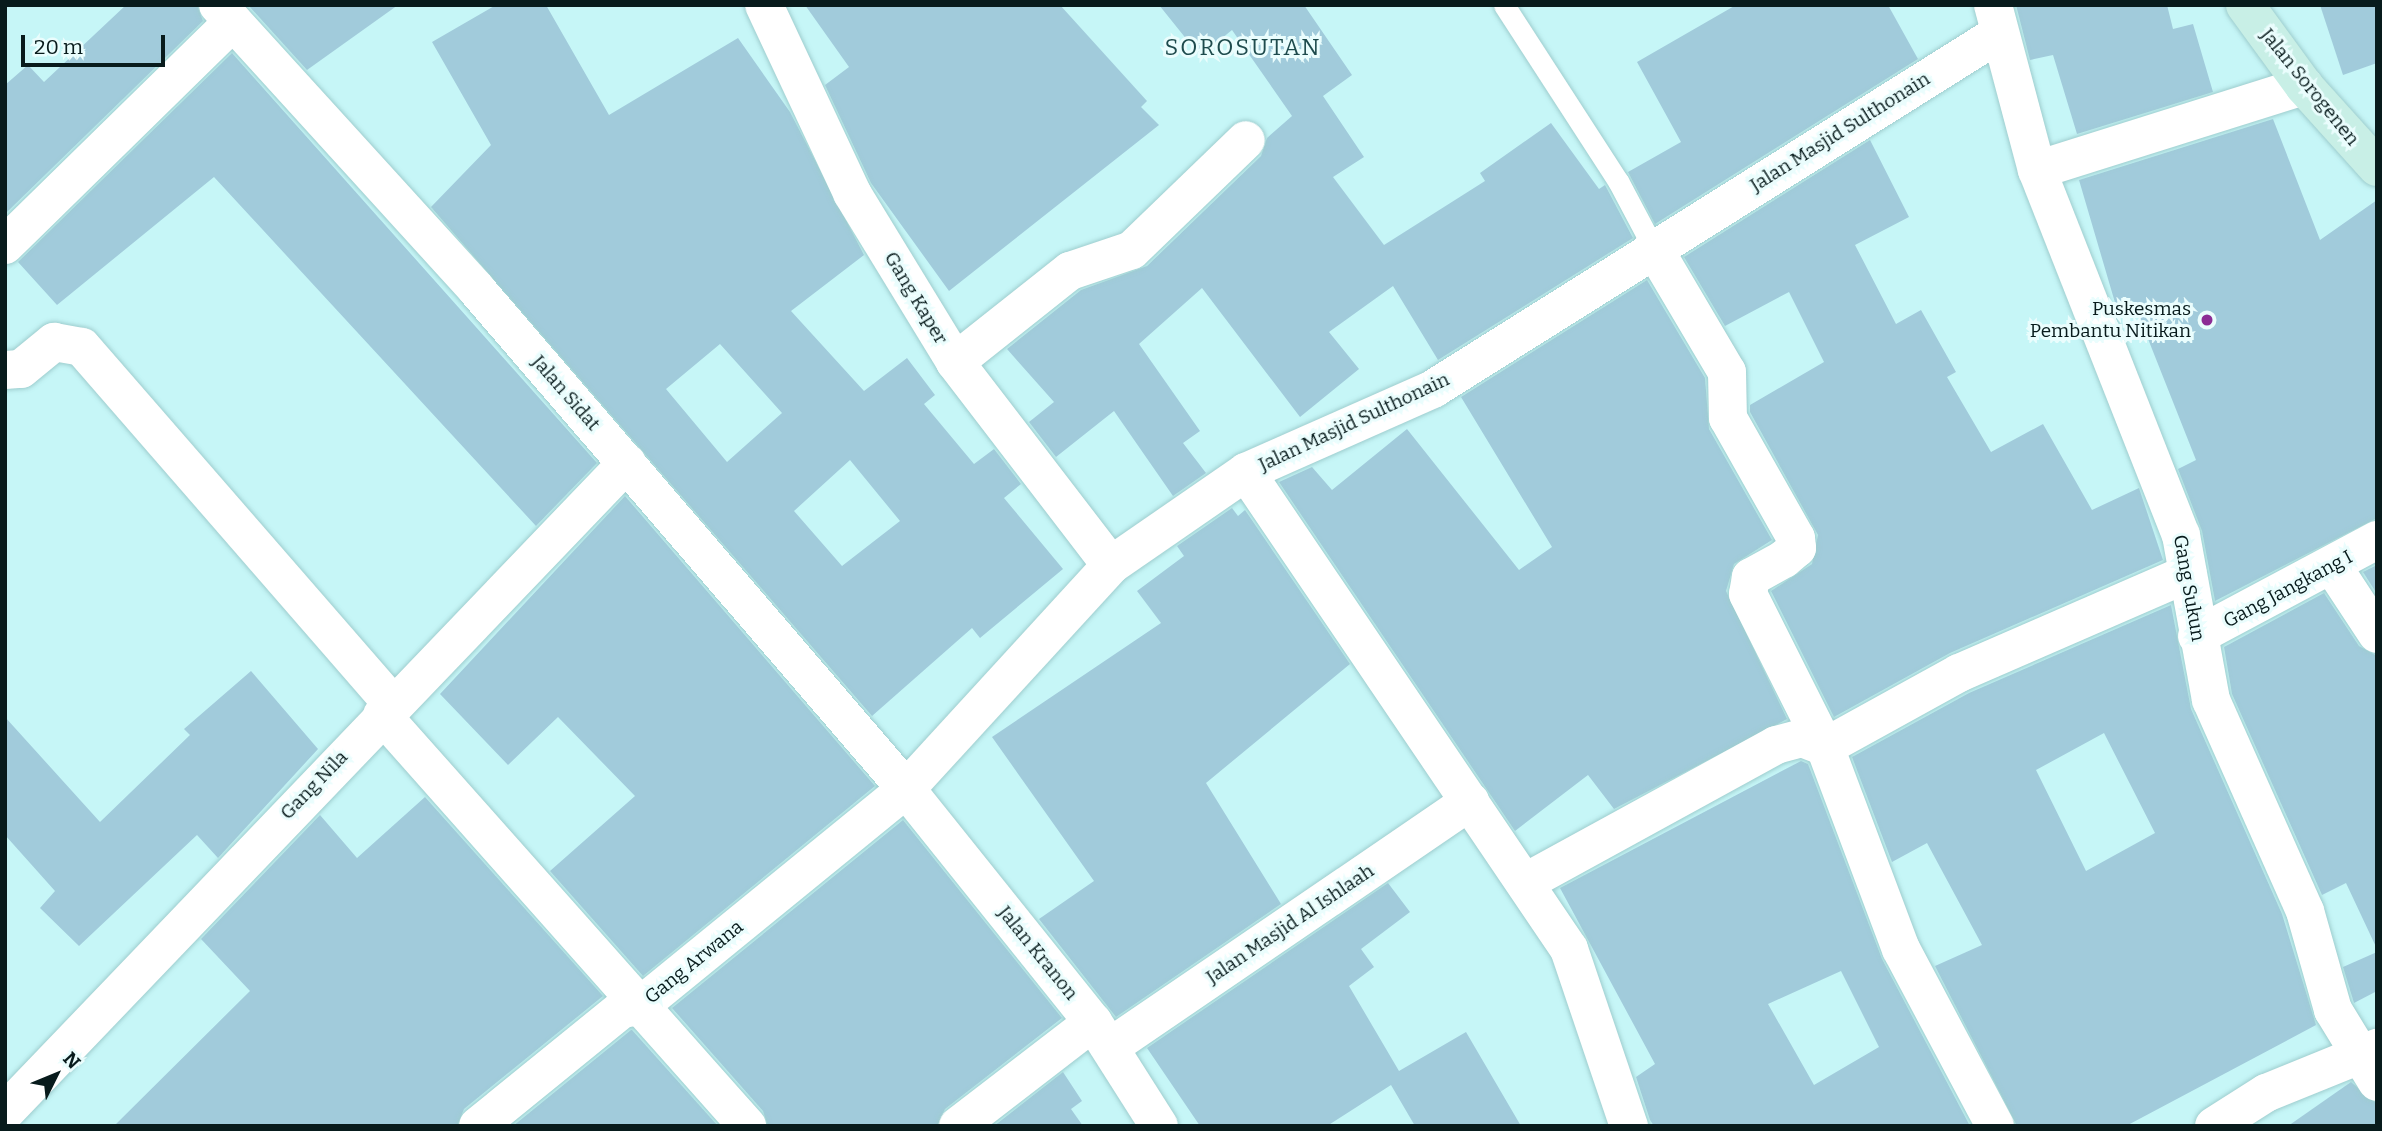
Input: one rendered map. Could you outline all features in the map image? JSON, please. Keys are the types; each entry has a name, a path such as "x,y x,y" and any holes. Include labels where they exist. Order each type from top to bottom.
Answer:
{"main road":[{"name":"Jalan Sorogenen","path":"2245,5 2304,86 2373,155"}],"street":[{"name":"Gang Kaper","path":"776,10 852,192 955,362 1111,565"},
{"path":"5,245 226,14"},
{"name":"Jalan Sidat","path":"226,14 627,463 906,789"},
{"name":"Jalan Masjid Sulthonain","path":"906,789 1111,565 1246,472 1433,389 1653,247 1996,19"},
{"name":"Gang Sukun","path":"1996,19 2037,170 2181,535 2197,636 2211,699 2305,911 2333,1010 2370,1063"},
{"path":"2037,170 2304,86"},
{"path":"955,362 1070,271 1132,250 1246,140"},
{"path":"1653,247 1727,372 1728,418 1796,538 1797,548 1784,559 1751,577 1748,594 1825,747 1901,949 1996,1126"},
{"path":"5,370 21,369 54,342 82,347 387,710 640,1006 747,1126"},
{"name":"Gang Nila","path":"5,1112 387,710 627,463"},
{"path":"1246,472 1569,949 1629,1126"},
{"name":"Gang Jangkang I","path":"2197,636 2333,567 2377,540"},
{"path":"2333,567 2377,634"},
{"path":"1825,747 1959,673 2187,574"},
{"path":"1526,882 1776,745 1802,738 1825,747"},
{"name":"Gang Arwana","path":"478,1126 622,1009 640,1006 906,789"},
{"name":"Jalan Kranon","path":"906,789 1102,1035 1159,1126"},
{"name":"Jalan Masjid Al Ishlaah","path":"958,1126 1470,801"},
{"path":"2214,1126 2266,1093 2370,1063"}],"lane":[{"path":"1504,5 1618,181 1653,247"}],"building":[{"path":"126,5 197,5 203,21 5,214 5,85 28,65 44,82"},
{"path":"248,5 398,5 307,70"},
{"path":"496,5 546,5 609,115 738,38 790,112 864,255 791,311 864,391 907,358 935,395 924,404 974,464 994,449 1021,484 1004,498 1063,569 980,638 972,628 872,716 431,207 491,145 432,42","holes":["720,344 782,413 727,462 666,389","850,460 900,521 842,566 794,511"]},
{"path":"805,5 1060,5 1147,101 1141,107 1159,125 949,291 871,183 825,85 849,67"},
{"path":"1159,5 1304,5 1352,75 1323,96 1364,157 1333,177 1384,245 1485,181 1480,173 1551,123 1599,189 1605,185 1633,238 1438,360 1393,286 1329,332 1359,369 1300,417 1202,288 1139,344 1200,431 1183,443 1206,473 1173,496 1114,411 1056,457 1029,422 1054,402 1007,349 1081,290 1147,266 1261,156 1267,138 1292,116 1232,30 1200,56"},
{"path":"1736,5 1888,5 1918,59 1655,224 1628,172 1681,142 1637,62"},
{"path":"2016,5 2167,5 2173,29 2193,24 2213,92 2077,134 2053,55 2030,60"},
{"path":"2320,5 2377,5 2377,63 2343,75"},
{"path":"232,53 597,463 536,526 214,177 57,305 18,262"},
{"path":"2273,119 2320,240 2377,200 2377,518 2215,601 2202,531 2178,469 2196,460 2133,301 2116,306 2079,180"},
{"path":"1870,140 1909,217 1855,245 1896,324 1921,310 1956,372 1947,377 1991,452 2043,424 2092,510 2139,488 2163,560 1950,653 1834,717 1771,591 1812,564 1818,535 1750,412 1750,405 1824,362 1789,292 1725,326 1684,257"},
{"path":"1647,280 1705,378 1709,429 1772,540 1734,564 1726,591 1787,719 1614,809 1588,775 1515,831 1279,482 1312,467 1332,490 1407,429 1519,570 1552,547 1461,397"},
{"path":"625,496 875,786 643,976 550,871 635,796 558,717 508,765 440,694"},
{"path":"1232,508 1238,516 1245,510 1350,664 1206,783 1281,904 1116,1017 1039,919 1094,881 992,737 1161,623 1137,591 1184,556 1177,546"},
{"path":"2377,565 2377,594 2363,572"},
{"path":"2324,593 2359,646 2377,656 2377,949 2346,883 2322,895 2232,694 2224,647"},
{"path":"2171,605 2191,709 2282,914 2316,1025 2126,1126 2017,1126 1935,966 1982,945 1927,843 1892,862 1852,757 1969,693","holes":["2104,733 2155,833 2086,871 2036,770"]},
{"path":"251,671 318,749 218,858 197,835 79,946 40,908 55,891 5,835 5,717 100,822 190,735 184,729"},
{"path":"1801,761 1808,764 1882,959 1970,1126 1654,1126 1636,1077 1655,1064 1560,888","holes":["1841,971 1879,1047 1814,1085 1768,1004"]},
{"path":"425,797 603,996 464,1109 457,1126 114,1126 250,991 201,939 320,815 357,858"},
{"path":"903,820 1062,1018 945,1109 937,1126 768,1126 763,1111 672,1008"},
{"path":"1388,883 1410,912 1361,949 1374,967 1349,986 1399,1071 1466,1032 1521,1126 1415,1126 1391,1085 1327,1126 1200,1126 1147,1048"},
{"path":"2377,952 2377,991 2354,1003 2343,967"},
{"path":"631,1030 718,1126 513,1126"},
{"path":"1063,1072 1082,1101 1071,1109 1083,1126 994,1126"},
{"path":"2351,1082 2377,1104 2377,1126 2288,1126"}],"place":[{"name":"Puskesmas Pembantu Nitikan","path":"2207,320"}],"district":[{"name":"SOROSUTAN","path":"1243,47"}]}
